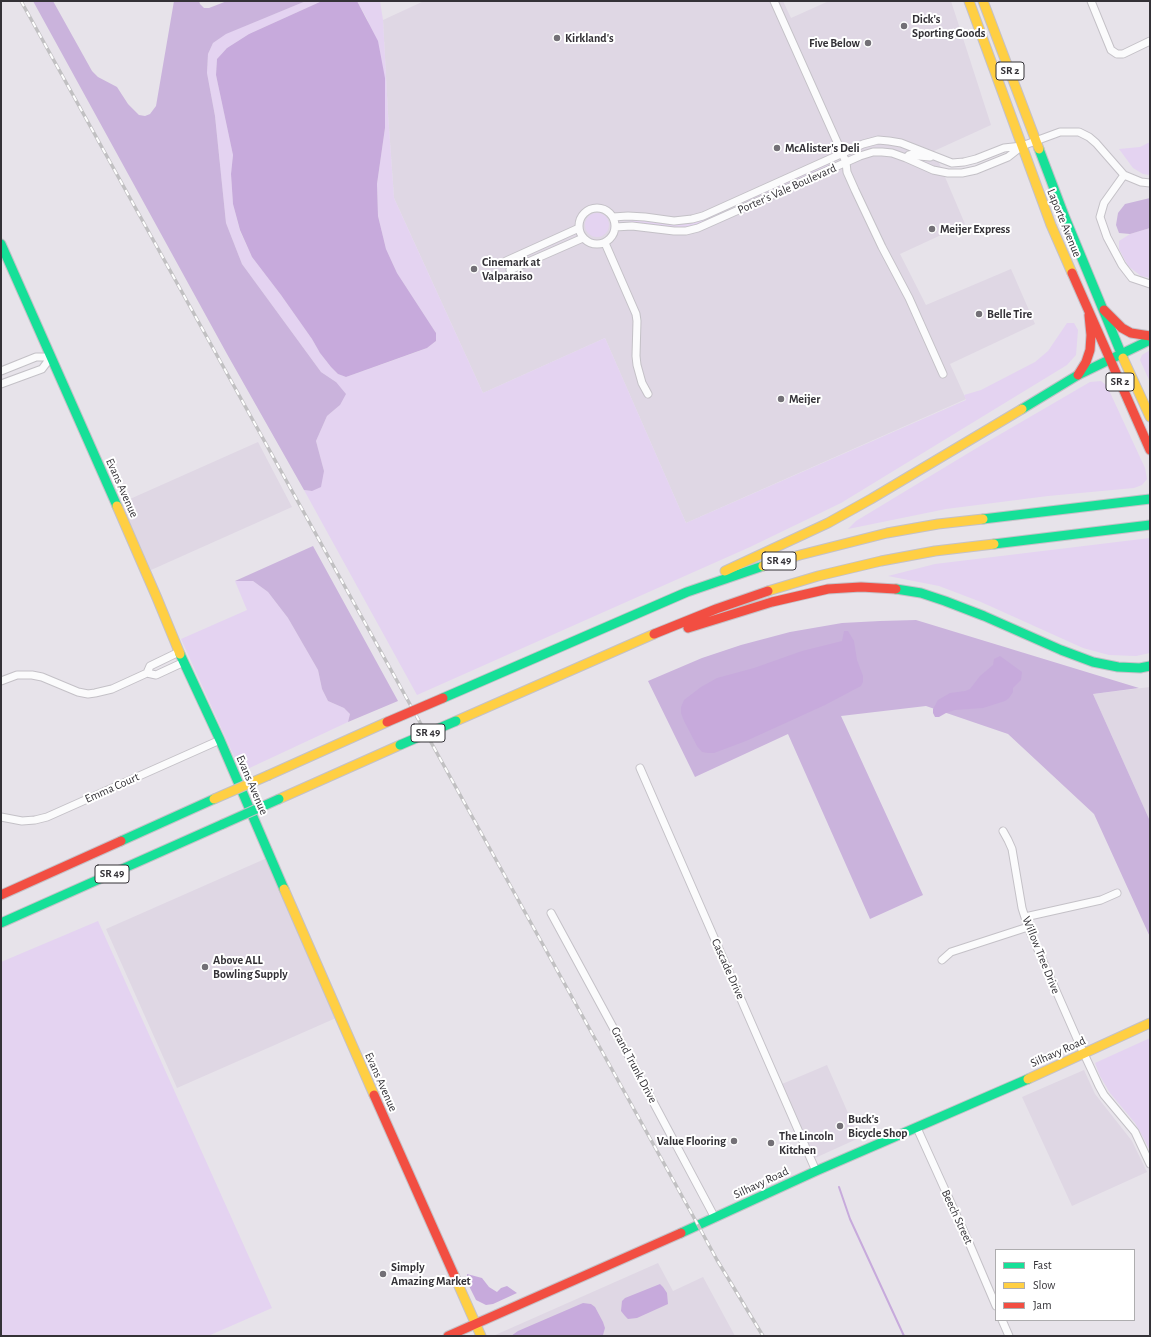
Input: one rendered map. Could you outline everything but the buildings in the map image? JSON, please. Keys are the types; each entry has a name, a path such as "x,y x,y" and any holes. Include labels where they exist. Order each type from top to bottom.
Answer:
{"main road":[{"name":"Laporte Avenue","path":"969,1 1050,226 1150,450"},
{"name":"Laporte Avenue","path":"983,1 1064,215 1150,417"},
{"name":"Evans Avenue","path":"1,244 157,598 179,652 220,740 357,1057 481,1336"},
{"name":"SR 2","path":"1104,310 1114,321 1127,331 1150,336"},
{"path":"1078,375 1086,362 1090,350 1091,335 1089,315"},
{"path":"687,592 722,572 793,540 859,506 1078,375 1150,340"},
{"name":"SR 49","path":"1,895 387,722 687,592 752,569 800,555 888,533 938,524 1150,499"},
{"name":"SR 49","path":"1,923 612,652 716,609 763,592 832,573 935,551 1149,525"},
{"path":"612,652 656,640 709,621 772,602 828,589 861,587 896,589 921,593 984,616 1061,650 1093,662 1118,667 1140,668 1150,666"},
{"name":"Silhavy Road","path":"448,1336 1150,1023"}],"street":[{"path":"774,1 846,162 847,172 852,185 909,298 943,374"},
{"path":"1091,1 1111,50 1117,54 1123,54 1150,41"},
{"name":"Porter's Vale Boulevard","path":"615,228 632,226 674,232 698,228 846,162 873,152 882,152 906,158 933,170 948,174 962,173 976,170 1003,160 1022,146 1060,132 1079,132 1089,137 1124,175"},
{"name":"Porter's Vale Boulevard","path":"613,217 641,216 674,221 703,216 842,153 863,144 878,140 901,143 952,163 964,162 1004,148 1022,146"},
{"path":"906,158 913,154 919,156 936,157"},
{"path":"1150,184 1124,175 1104,203 1100,217 1107,237 1122,265 1132,278 1150,284"},
{"path":"596,208 609,212 613,217 615,228 613,236 605,243 598,244 591,243 583,238 579,228 581,217 584,213 596,208"},
{"path":"506,261 579,228"},
{"path":"510,270 583,238"},
{"path":"605,243 636,314 637,365 642,384 648,394"},
{"path":"1,371 36,357 51,358"},
{"path":"1,384 42,369 51,358"},
{"path":"147,673 150,666 179,652"},
{"path":"1,681 17,675 32,675 42,677 78,692 88,694 112,689 147,673 156,675 184,662"},
{"name":"Emma Court","path":"1,817 22,821 48,817 220,740"},
{"name":"Cascade Drive","path":"640,768 816,1171"},
{"name":"Willow Tree Drive","path":"1003,831 1012,849 1028,927 1083,1054 1102,1090 1139,1138 1150,1164"},
{"path":"1025,917 1100,900 1117,893"},
{"name":"Grand Trunk Drive","path":"550,913 638,1073 715,1218"},
{"path":"942,960 951,952 1028,927"},
{"name":"Beech Street","path":"917,1128 995,1304"},
{"path":"1002,1321 1009,1336"}],"shaded area":[{"path":"33,1 53,1 92,71 98,77 117,87 128,104 139,115 145,116 150,114 156,106 174,1 199,1 204,8 209,8 227,1 306,1 226,34 213,43 208,54 207,73 215,116 226,223 242,264 321,372 336,382 346,394 340,405 327,416 316,441 324,471 321,487 312,491 304,490 227,354"},
{"path":"306,1 322,1 249,34 227,48 217,59 216,75 233,155 231,174 233,204 240,231 252,257 281,295 320,353 338,374 346,377 427,348 436,341 436,333 397,273 386,249 378,216 377,184 385,128 385,78 367,19 357,1 380,1 383,20 394,198 483,393 605,338 686,523 966,400 964,395 981,390 1035,362 1048,351 1067,323 1074,323 1078,330 1076,355 1067,365 841,503 750,547 417,695 304,490 312,491 324,471 316,441 327,416 340,405 336,382 321,372 242,264 226,223 215,116 207,73 208,54 213,43 225,34"},
{"path":"322,1 357,1 378,41 385,78 385,128 377,184 378,216 386,249 397,273 436,333 436,341 427,348 346,377 338,374 320,353 281,295 252,257 240,230 233,204 231,174 233,155 216,75 217,59 227,48 249,34"},
{"path":"424,1 783,1 791,18 829,1 951,1 991,125 934,151 965,224 900,254 926,305 1011,269 1035,324 950,364 966,399 686,523 605,338 483,393 394,198 383,20"},
{"path":"1150,142 1150,175 1143,174 1133,168 1119,149 1140,147"},
{"path":"827,164 829,165 828,167 745,203 745,201"},
{"path":"1150,198 1150,228 1130,234 1119,233 1116,225 1118,213 1125,204"},
{"path":"721,212 722,214 710,220 687,227 663,227 641,223 630,223 630,220 648,221 668,225 690,224"},
{"path":"597,213 606,216 609,225 606,234 597,237 588,234 585,225 588,216"},
{"path":"1150,228 1150,278 1141,276 1128,266 1119,249 1119,241 1130,234"},
{"path":"1150,350 1150,382 1140,360 1142,355"},
{"path":"1101,381 1107,386 1145,468 1147,479 1142,485 1134,488 1048,496 946,509 848,529 856,521 980,446 1090,382"},
{"path":"258,442 292,507 151,570 121,503"},
{"path":"1150,538 1150,653 1136,656 1109,655 1083,648 981,602 939,586 888,576 935,564"},
{"path":"313,546 398,701 348,722 350,714 344,708 328,701 322,689 318,670 288,618 268,592 253,581 235,581"},
{"path":"235,581 253,581 268,592 288,618 318,670 322,689 328,701 344,708 350,714 348,722 241,772 181,639 247,610"},
{"path":"916,620 1139,688 1093,694 1150,821 1150,937 1094,814 1008,734 926,706 841,716 923,895 870,919 788,734 695,777 648,681 702,658 741,645 790,632 842,623"},
{"path":"844,631 848,631 854,641 857,660 863,676 861,686 825,705 746,741 714,753 702,752 697,746 681,713 681,707 684,700 701,687 717,678 754,668 802,651 842,641"},
{"path":"1000,656 1022,672 1021,680 1013,688 1013,692 1009,698 1005,701 983,708 955,710 939,717 935,717 933,709 938,700 950,693 970,689 980,676 993,665 994,659"},
{"path":"1150,687 1150,821 1093,694"},
{"path":"267,858 336,1018 177,1088 106,929"},
{"path":"98,921 272,1308 208,1336 1,1336 1,962"},
{"path":"1150,1038 1150,1151 1135,1123 1110,1093 1100,1076 1095,1063"},
{"path":"827,1065 859,1138 815,1158 782,1084"},
{"path":"1084,1070 1095,1094 1132,1141 1147,1172 1072,1206 1022,1097"},
{"path":"658,1263 673,1291 703,1277 735,1336 493,1336"},
{"path":"467,1274 482,1278 489,1287 497,1292 501,1288 507,1286 517,1293 493,1304 486,1305 476,1300 467,1282"},
{"path":"660,1284 667,1293 668,1304 637,1318 628,1319 621,1311 622,1301 625,1298"},
{"path":"583,1303 591,1304 595,1307 605,1328 603,1335 511,1336 518,1331"}],"waterway":[{"path":"839,1187 850,1219 904,1336"}],"railway":[{"path":"21,1 717,1260 763,1336"}],"traffic: fast":[{"path":"1039,149 1064,215 1123,358"},
{"path":"1,244 117,506"},
{"path":"1022,409 1078,375 1150,340"},
{"path":"983,519 1150,499"},
{"path":"994,544 1150,525"},
{"path":"443,698 687,592 763,566"},
{"path":"896,589 921,593 945,601 1093,662 1118,667 1140,668 1150,666"},
{"path":"180,654 220,740 284,889"},
{"path":"400,745 456,721"},
{"path":"121,841 214,799"},
{"path":"223,824 279,799"},
{"path":"1,923 223,824"},
{"path":"681,1233 816,1171 1028,1079"}],"traffic: slow":[{"path":"969,1 1051,225 1072,273"},
{"path":"983,1 1039,149"},
{"path":"1123,358 1150,417"},
{"path":"725,571 828,523 1022,409"},
{"path":"117,506 180,654"},
{"path":"763,566 887,533 938,524 983,519"},
{"path":"768,591 818,576 881,561 935,551 994,544"},
{"path":"456,721 654,634"},
{"path":"269,775 387,722"},
{"path":"279,799 400,745"},
{"path":"214,799 269,775"},
{"path":"284,889 374,1095"},
{"path":"1028,1079 1150,1023"},
{"path":"454,1275 481,1336"}],"traffic: jam":[{"path":"1072,273 1150,450"},
{"path":"1104,310 1122,328 1131,333 1150,336"},
{"path":"1078,375 1086,362 1090,350 1091,335 1089,315"},
{"path":"688,628 772,602 828,589 861,587 896,589"},
{"path":"654,634 716,609 768,591"},
{"path":"387,722 443,698"},
{"path":"1,895 121,841"},
{"path":"374,1095 454,1275"},
{"path":"448,1336 681,1233"}],"place":[{"name":"Dick's Sporting Goods","path":"904,26"},
{"name":"Kirkland's","path":"557,38"},
{"name":"Five Below","path":"868,43"},
{"name":"McAlister's Deli","path":"777,148"},
{"name":"Meijer Express","path":"932,229"},
{"name":"Cinemark at Valparaiso","path":"474,269"},
{"name":"Belle Tire","path":"979,314"},
{"name":"Meijer","path":"781,399"},
{"name":"Above ALL Bowling Supply","path":"205,967"},
{"name":"Buck's Bicycle Shop","path":"840,1126"},
{"name":"Value Flooring","path":"734,1141"},
{"name":"The Lincoln Kitchen","path":"771,1143"},
{"name":"Simply Amazing Market","path":"383,1274"}]}
